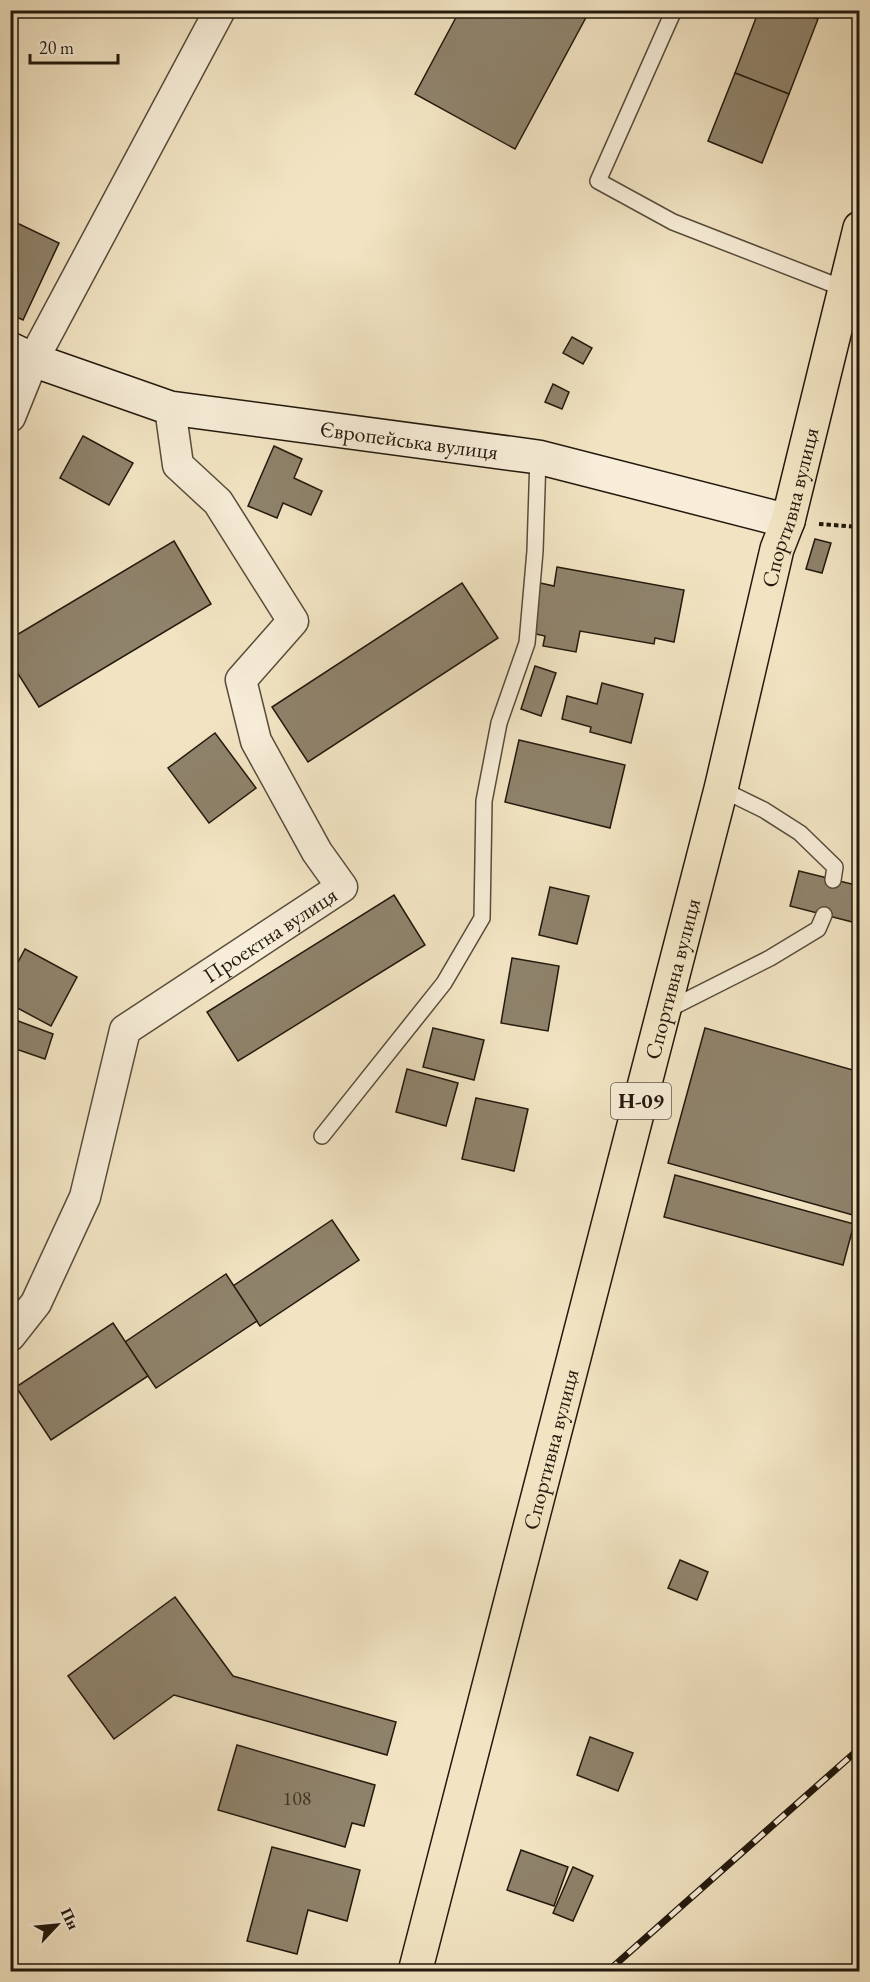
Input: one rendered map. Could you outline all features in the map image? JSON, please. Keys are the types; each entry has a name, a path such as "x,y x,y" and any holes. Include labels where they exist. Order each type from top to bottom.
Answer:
{"main road":[{"name":"Спортивна вулиця","path":"415,1971 721,789 777,549 788,521 860,228"}],"street":[{"path":"10,417 22,354 220,10"},
{"name":"Європейська вулиця","path":"22,354 170,408 538,457 788,521"},
{"name":"Проектна вулиця","path":"10,1336 36,1303 85,1197 125,1030 342,887 317,852 256,741 241,680 293,621 218,502 178,465 170,408"}],"lane":[{"path":"674,10 598,181 672,222 844,289"},
{"path":"322,1136 444,983 482,918 484,801 499,723 527,643 535,551 538,457"},
{"path":"721,789 764,810 801,833 835,867 833,880"},
{"path":"664,1012 789,947 818,929 824,915"}],"path":[{"path":"788,521 860,527"}],"building":[{"path":"460,10 590,10 515,149 415,94"},
{"path":"759,10 796,10 818,19 789,94 735,73"},
{"path":"735,73 789,94 762,163 708,141"},
{"path":"17,223 59,243 23,320 10,314 10,237"},
{"path":"572,337 592,348 583,364 563,353"},
{"path":"553,384 569,392 562,409 545,402"},
{"path":"83,436 133,463 109,505 60,478"},
{"path":"274,446 302,459 294,478 322,491 311,515 283,503 277,518 248,506"},
{"path":"815,539 831,543 822,573 806,569"},
{"path":"174,541 211,604 39,707 10,661 10,639"},
{"path":"557,567 684,590 674,642 655,638 654,644 580,631 576,652 543,646 545,636 531,633 540,583 554,586"},
{"path":"462,583 498,638 308,762 272,707"},
{"path":"535,666 556,673 541,716 521,709"},
{"path":"602,683 643,694 631,743 590,732 591,727 562,719 567,696 597,704"},
{"path":"215,733 256,788 209,823 168,768"},
{"path":"519,740 625,765 610,828 505,802"},
{"path":"799,871 860,886 860,924 790,906"},
{"path":"550,887 589,896 577,944 539,935"},
{"path":"394,895 425,945 238,1061 207,1012"},
{"path":"25,949 77,977 51,1026 10,1004 10,977"},
{"path":"512,958 559,966 548,1031 501,1023"},
{"path":"10,1018 53,1034 45,1059 10,1047"},
{"path":"433,1028 484,1040 474,1080 423,1067"},
{"path":"705,1028 860,1072 860,1217 668,1163"},
{"path":"407,1069 458,1083 446,1126 396,1112"},
{"path":"476,1098 528,1109 514,1171 462,1159"},
{"path":"675,1175 854,1224 843,1265 664,1217"},
{"path":"332,1220 359,1260 260,1326 233,1286"},
{"path":"226,1274 257,1321 156,1388 125,1342"},
{"path":"113,1323 148,1376 51,1440 16,1387"},
{"path":"680,1560 708,1572 697,1600 668,1588"},
{"path":"175,1597 233,1676 396,1722 387,1755 174,1695 114,1739 68,1676"},
{"path":"590,1737 633,1753 618,1791 577,1775"},
{"path":"237,1745 375,1785 364,1826 352,1823 345,1847 218,1810"},
{"path":"272,1847 360,1870 347,1921 308,1910 297,1954 247,1941"},
{"path":"521,1850 568,1867 554,1906 507,1890"},
{"path":"573,1867 593,1876 573,1921 553,1913"}],"railway":[{"path":"607,1972 860,1748"}]}
